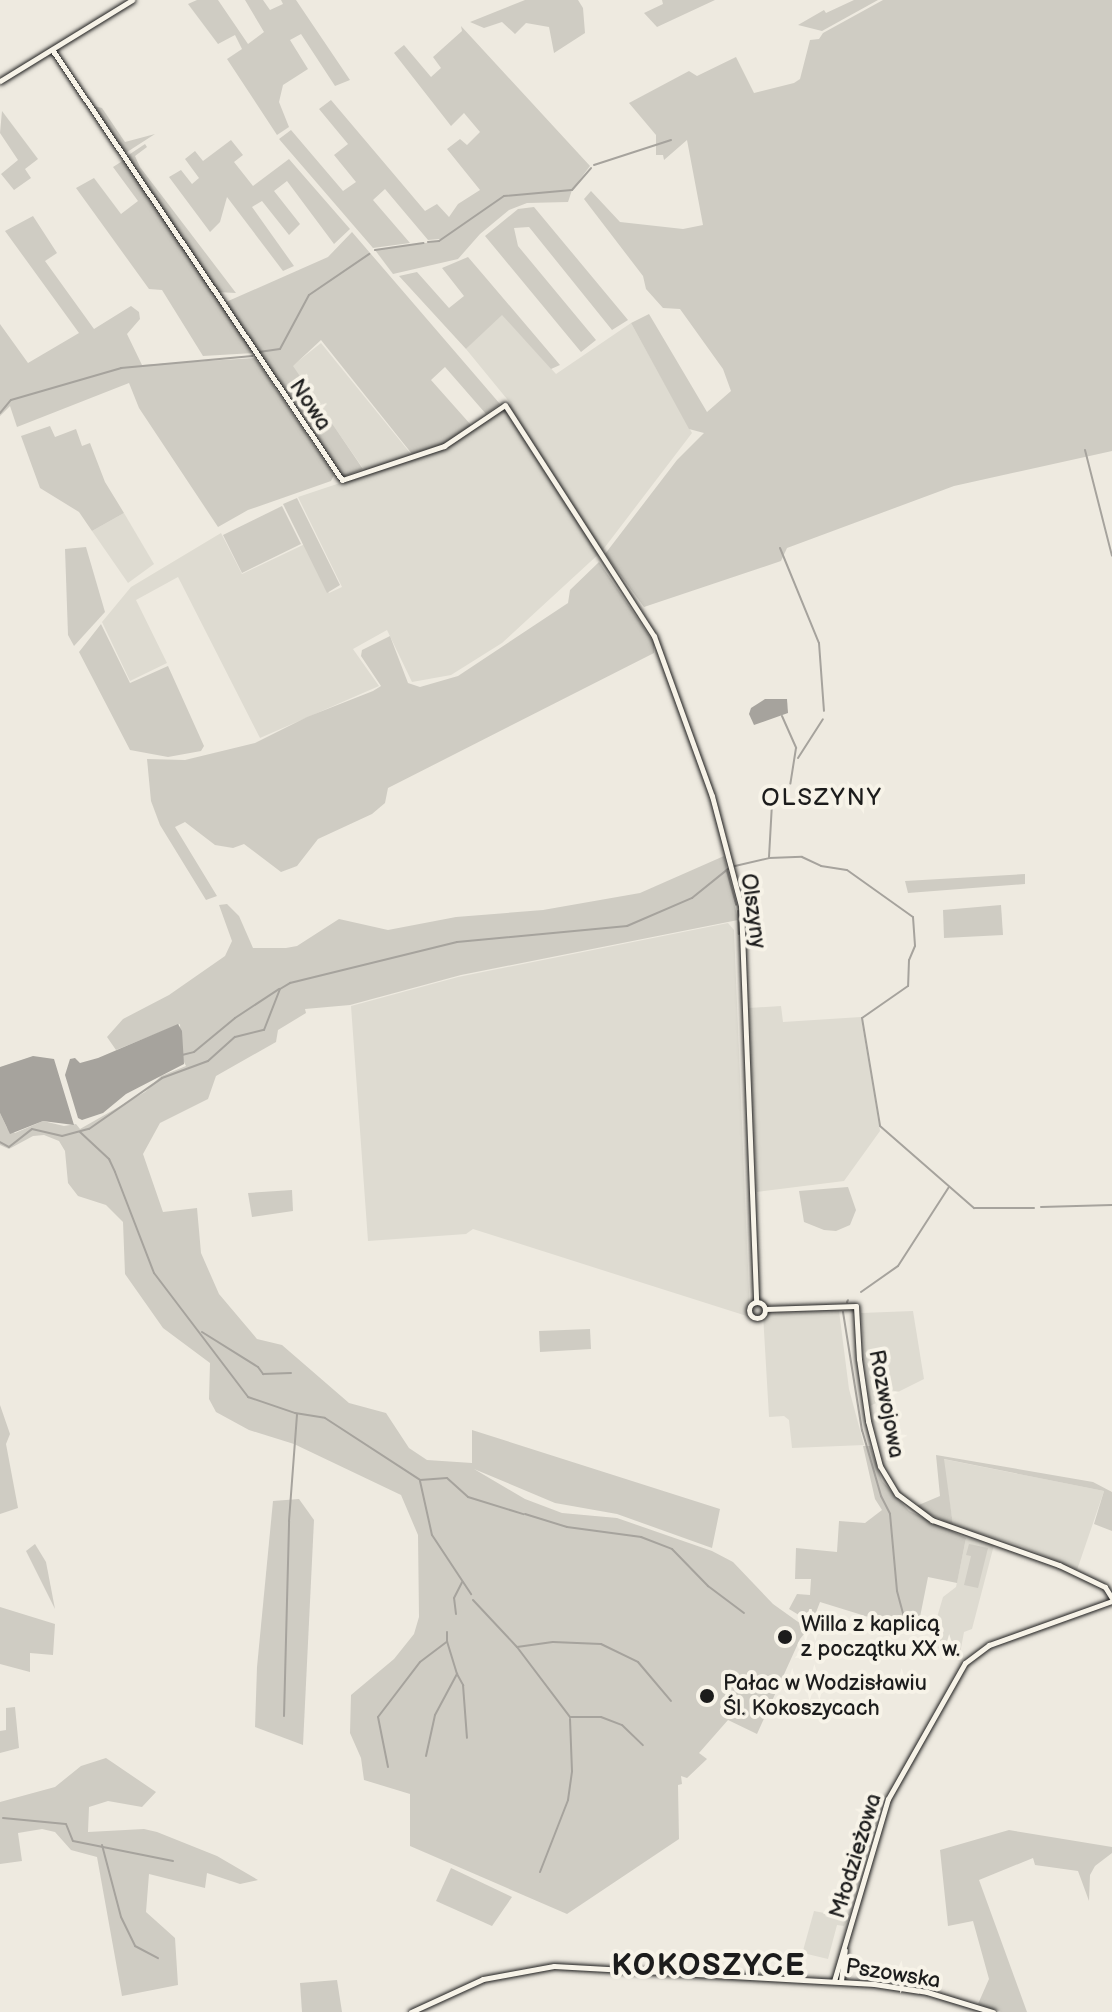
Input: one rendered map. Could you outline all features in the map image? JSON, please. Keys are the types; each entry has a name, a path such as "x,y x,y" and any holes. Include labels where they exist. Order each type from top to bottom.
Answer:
{"street":[{"path":"0,81 132,0"},
{"name":"Nowa","path":"53,51 342,480 444,446 505,405 599,555"},
{"name":"Olszyny","path":"599,555 658,643 712,796 741,906 756,1301"},
{"path":"756,1301 765,1309 759,1318 751,1316 748,1307 756,1301"},
{"name":"Rozwojowa","path":"765,1309 856,1306 859,1359 868,1421 880,1466 897,1494 932,1520 1059,1565 1105,1587 1112,1600"},
{"name":"Młodzieżowa","path":"837,1981 888,1799 965,1663 989,1645 1112,1600"},
{"name":"Pszowska","path":"411,2012 483,1979 554,1966 837,1981 927,1992 993,2012"}],"shaded area":[{"path":"197,0 218,0 248,44 264,32 245,0 263,0 270,10 283,4 281,0 296,0 350,80 335,86 301,34 290,40 308,69 283,85 279,102 289,127 277,135 227,59 242,49 235,35 218,44 188,4"},
{"path":"525,0 578,0 583,8 585,33 554,53 549,27 526,23 515,34 502,22 484,28 470,22"},
{"path":"662,0 715,0 657,27 644,13 663,4"},
{"path":"854,0 878,0 822,31 798,25 824,10 826,13"},
{"path":"883,0 1112,0 1112,451 954,486 787,548 781,561 644,607 605,554 677,460 704,433 689,429 631,323 649,314 707,412 731,391 723,369 680,309 663,308 646,289 643,276 584,199 591,191 620,222 683,229 703,225 687,140 664,160 663,155 656,155 656,135 629,103 689,71 697,76 736,57 754,93 794,83 800,79 810,40 819,39 823,33"},
{"path":"461,26 590,166 572,190 568,202 527,203 509,210 480,234 458,259 393,274 375,250 440,239 428,240 385,189 373,200 410,243 373,248 279,139 291,130 343,191 356,182 334,155 348,144 319,109 331,100 425,211 437,204 449,217 458,204 480,190 447,149 460,139 467,145 480,132 464,113 451,126 394,53 404,45 431,77 441,68 433,57 462,31"},
{"path":"94,106 102,108 125,142 155,134 124,154"},
{"path":"2,111 38,159 25,169 31,178 14,190 1,174 18,160 0,133"},
{"path":"231,140 243,155 234,162 253,186 289,159 350,229 334,244 287,181 274,191 300,224 289,235 262,201 252,207 294,266 283,271 227,197 220,222 210,232 169,177 181,170 192,184 199,178 185,159 195,151 203,161"},
{"path":"145,144 147,147 135,156 140,167 236,293 217,292 127,156"},
{"path":"124,160 254,353 203,356 162,290 149,289 76,188 94,178 121,214 138,201 113,167"},
{"path":"534,207 628,320 612,330 529,227 514,228 518,246 596,340 581,352 485,236 518,209"},
{"path":"33,216 57,253 45,261 94,329 131,306 139,312 140,319 127,334 142,365 255,358 334,475 331,481 248,510 218,527 139,408 129,383 17,427 10,406 0,416 0,324 28,363 79,333 5,231"},
{"path":"352,232 500,404 486,414 445,367 431,380 471,425 443,444 412,454 321,340 293,366 363,469 345,476 340,475 226,302 328,257"},
{"path":"468,257 560,365 551,369 502,315 466,349 399,276 417,272 449,308 464,296 442,268"},
{"path":"502,314 556,374 631,323 692,433 602,551 502,643 451,675 412,682 387,630 353,649 379,686 260,738 178,577 136,600 167,663 130,681 102,622 131,587 221,533 242,574 305,544 329,593 342,587 298,497 367,474 292,366 321,343 415,459 444,448 511,404 466,349"},
{"path":"50,426 55,437 76,429 82,446 90,443 105,482 124,513 92,531 79,512 40,488 21,436"},
{"path":"297,498 340,585 327,593 283,504"},
{"path":"282,506 301,544 242,573 223,535"},
{"path":"124,513 154,564 128,583 92,531"},
{"path":"86,547 105,612 74,646 68,635 65,549"},
{"path":"599,562 654,643 654,653 388,788 385,803 372,814 318,839 297,866 281,872 244,844 233,848 215,845 185,822 175,827 217,896 206,900 160,825 151,801 147,759 185,760 255,743 307,717 373,691 381,686 361,656 362,650 390,636 408,683 420,687 458,676 568,603 570,590"},
{"path":"101,624 130,683 168,666 204,746 201,751 168,757 130,750 79,652"},
{"path":"765,699 787,699 788,713 754,725 749,714 751,708"},
{"path":"724,856 738,920 461,975 350,1005 305,1009 306,1013 278,1030 276,1042 216,1076 208,1099 160,1123 143,1154 163,1212 197,1208 201,1253 219,1294 257,1339 282,1345 349,1403 386,1413 409,1448 427,1460 472,1463 472,1430 720,1509 712,1548 617,1514 555,1503 474,1469 525,1499 562,1513 617,1518 712,1551 733,1562 773,1604 808,1629 800,1639 757,1734 728,1720 699,1753 707,1759 687,1778 681,1776 682,1784 678,1785 679,1839 567,1914 410,1846 410,1794 364,1780 361,1758 350,1733 351,1695 394,1659 414,1634 419,1617 418,1535 401,1495 294,1444 249,1430 216,1412 209,1399 210,1363 163,1328 125,1274 123,1222 106,1205 78,1196 68,1183 65,1151 59,1141 44,1135 33,1136 9,1149 0,1145 0,1113 7,1128 15,1133 43,1121 64,1126 76,1124 80,1129 145,1092 161,1076 186,1066 181,1056 180,1024 116,1050 107,1037 123,1019 169,995 225,956 232,941 219,905 227,904 239,916 253,948 286,948 297,946 339,919 388,930 456,917 543,910 640,893"},
{"path":"1025,874 1025,884 908,893 905,881"},
{"path":"1001,905 1003,935 944,938 943,910"},
{"path":"728,923 734,930 750,1317 473,1229 466,1234 368,1241 351,1006 458,977"},
{"path":"781,1006 783,1022 861,1017 880,1131 844,1181 757,1192 749,1008"},
{"path":"178,1024 182,1031 184,1064 126,1094 103,1113 82,1120 78,1118 65,1075 70,1059 75,1058 80,1063 98,1058"},
{"path":"33,1056 54,1059 74,1125 43,1121 10,1134 0,1113 0,1067"},
{"path":"848,1187 856,1210 850,1225 836,1231 804,1222 799,1191"},
{"path":"292,1190 293,1211 252,1217 248,1193"},
{"path":"839,1311 849,1389 864,1445 792,1448 789,1420 784,1416 769,1417 763,1314"},
{"path":"913,1311 924,1379 870,1406 861,1313"},
{"path":"590,1329 591,1349 540,1352 539,1331"},
{"path":"0,1405 10,1434 6,1444 18,1508 0,1514"},
{"path":"863,1446 870,1446 882,1481 909,1511 966,1538 957,1583 928,1577 917,1632 820,1602 812,1623 789,1609 797,1594 810,1595 811,1579 795,1579 796,1548 837,1552 839,1521 865,1523 882,1510 875,1499"},
{"path":"936,1455 1093,1482 1112,1492 1112,1531 1094,1524 1104,1491 944,1459 953,1525 914,1507 940,1496"},
{"path":"943,1459 1104,1491 1077,1570 1022,1546 953,1525"},
{"path":"299,1499 314,1520 303,1745 255,1727 257,1667 273,1501"},
{"path":"966,1538 994,1545 972,1629 964,1632 959,1659 938,1648 940,1637 933,1631 943,1597 956,1587"},
{"path":"35,1544 46,1562 55,1609 26,1551"},
{"path":"969,1544 988,1548 978,1588 964,1585 971,1556 966,1555"},
{"path":"0,1607 55,1624 53,1655 30,1653 30,1672 0,1664"},
{"path":"15,1707 19,1748 0,1753 0,1731 6,1730 6,1708"},
{"path":"106,1758 156,1792 142,1807 108,1801 89,1807 88,1832 144,1829 157,1832 217,1856 258,1880 240,1884 207,1873 205,1888 149,1874 146,1912 175,1938 178,1985 122,1996 97,1857 71,1850 55,1832 42,1829 18,1833 22,1861 0,1864 0,1802 55,1787 81,1766"},
{"path":"1009,1830 1112,1847 1112,1853 1095,1866 1090,1875 1089,1901 1078,1871 1035,1865 1033,1858 979,1880 1027,2012 1001,2012 978,2004 989,1979 973,1921 948,1926 940,1850"},
{"path":"451,1868 512,1897 492,1926 436,1901"},
{"path":"814,1911 849,1918 844,1926 837,1925 828,1959 803,1953 799,1965"},
{"path":"337,1980 342,2012 302,2012 300,1983"}],"waterway":[{"path":"594,165 671,140"},
{"path":"428,242 439,241 504,196 572,190 591,168"},
{"path":"375,250 424,243"},
{"path":"259,352 280,349 309,295 369,254"},
{"path":"0,413 11,400 121,368 252,356"},
{"path":"1085,450 1112,556"},
{"path":"780,548 819,643 824,711"},
{"path":"782,716 796,748 790,784"},
{"path":"798,758 823,719"},
{"path":"769,857 772,803"},
{"path":"735,866 769,858 802,857 821,866 847,870 913,917 915,946 909,960 908,986 862,1018 880,1126 974,1208 1034,1208"},
{"path":"0,1142 9,1147 32,1129 62,1136 89,1129 162,1078 208,1061 235,1037 264,1030 280,989 290,983 457,942 627,926 692,898 728,869"},
{"path":"727,871 736,905"},
{"path":"738,911 739,934"},
{"path":"182,1055 194,1052 235,1018 279,989"},
{"path":"80,1132 109,1159 154,1273 248,1397 295,1413 325,1418 420,1480 447,1478 468,1497 523,1514"},
{"path":"861,1292 898,1266 949,1187"},
{"path":"1041,1207 1112,1205"},
{"path":"843,1312 862,1430 881,1496 890,1514 897,1591 905,1620"},
{"path":"202,1332 258,1367 263,1374 291,1373"},
{"path":"284,1716 289,1521 297,1414"},
{"path":"420,1481 432,1535 471,1594"},
{"path":"525,1514 567,1527 641,1537 672,1549 708,1586 744,1613"},
{"path":"456,1614 454,1598 462,1582"},
{"path":"473,1600 517,1647 553,1642 601,1644 638,1662 671,1701"},
{"path":"388,1767 378,1717 420,1662 447,1642 447,1632"},
{"path":"426,1756 435,1715 457,1674 447,1642"},
{"path":"517,1647 570,1717 601,1717 622,1725 643,1745"},
{"path":"457,1674 463,1685 467,1738"},
{"path":"540,1872 568,1800 572,1771 570,1719"},
{"path":"3,1818 66,1824 73,1841 173,1861"},
{"path":"102,1845 121,1917 135,1946 158,1958"}],"place":[{"name":"Willa z kaplicą z początku XX w.","path":"785,1637"},
{"name":"Pałac w Wodzisławiu Śl. Kokoszycach","path":"707,1696"}],"district":[{"name":"OLSZYNY","path":"822,798"},
{"name":"KOKOSZYCE","path":"709,1966"}]}
